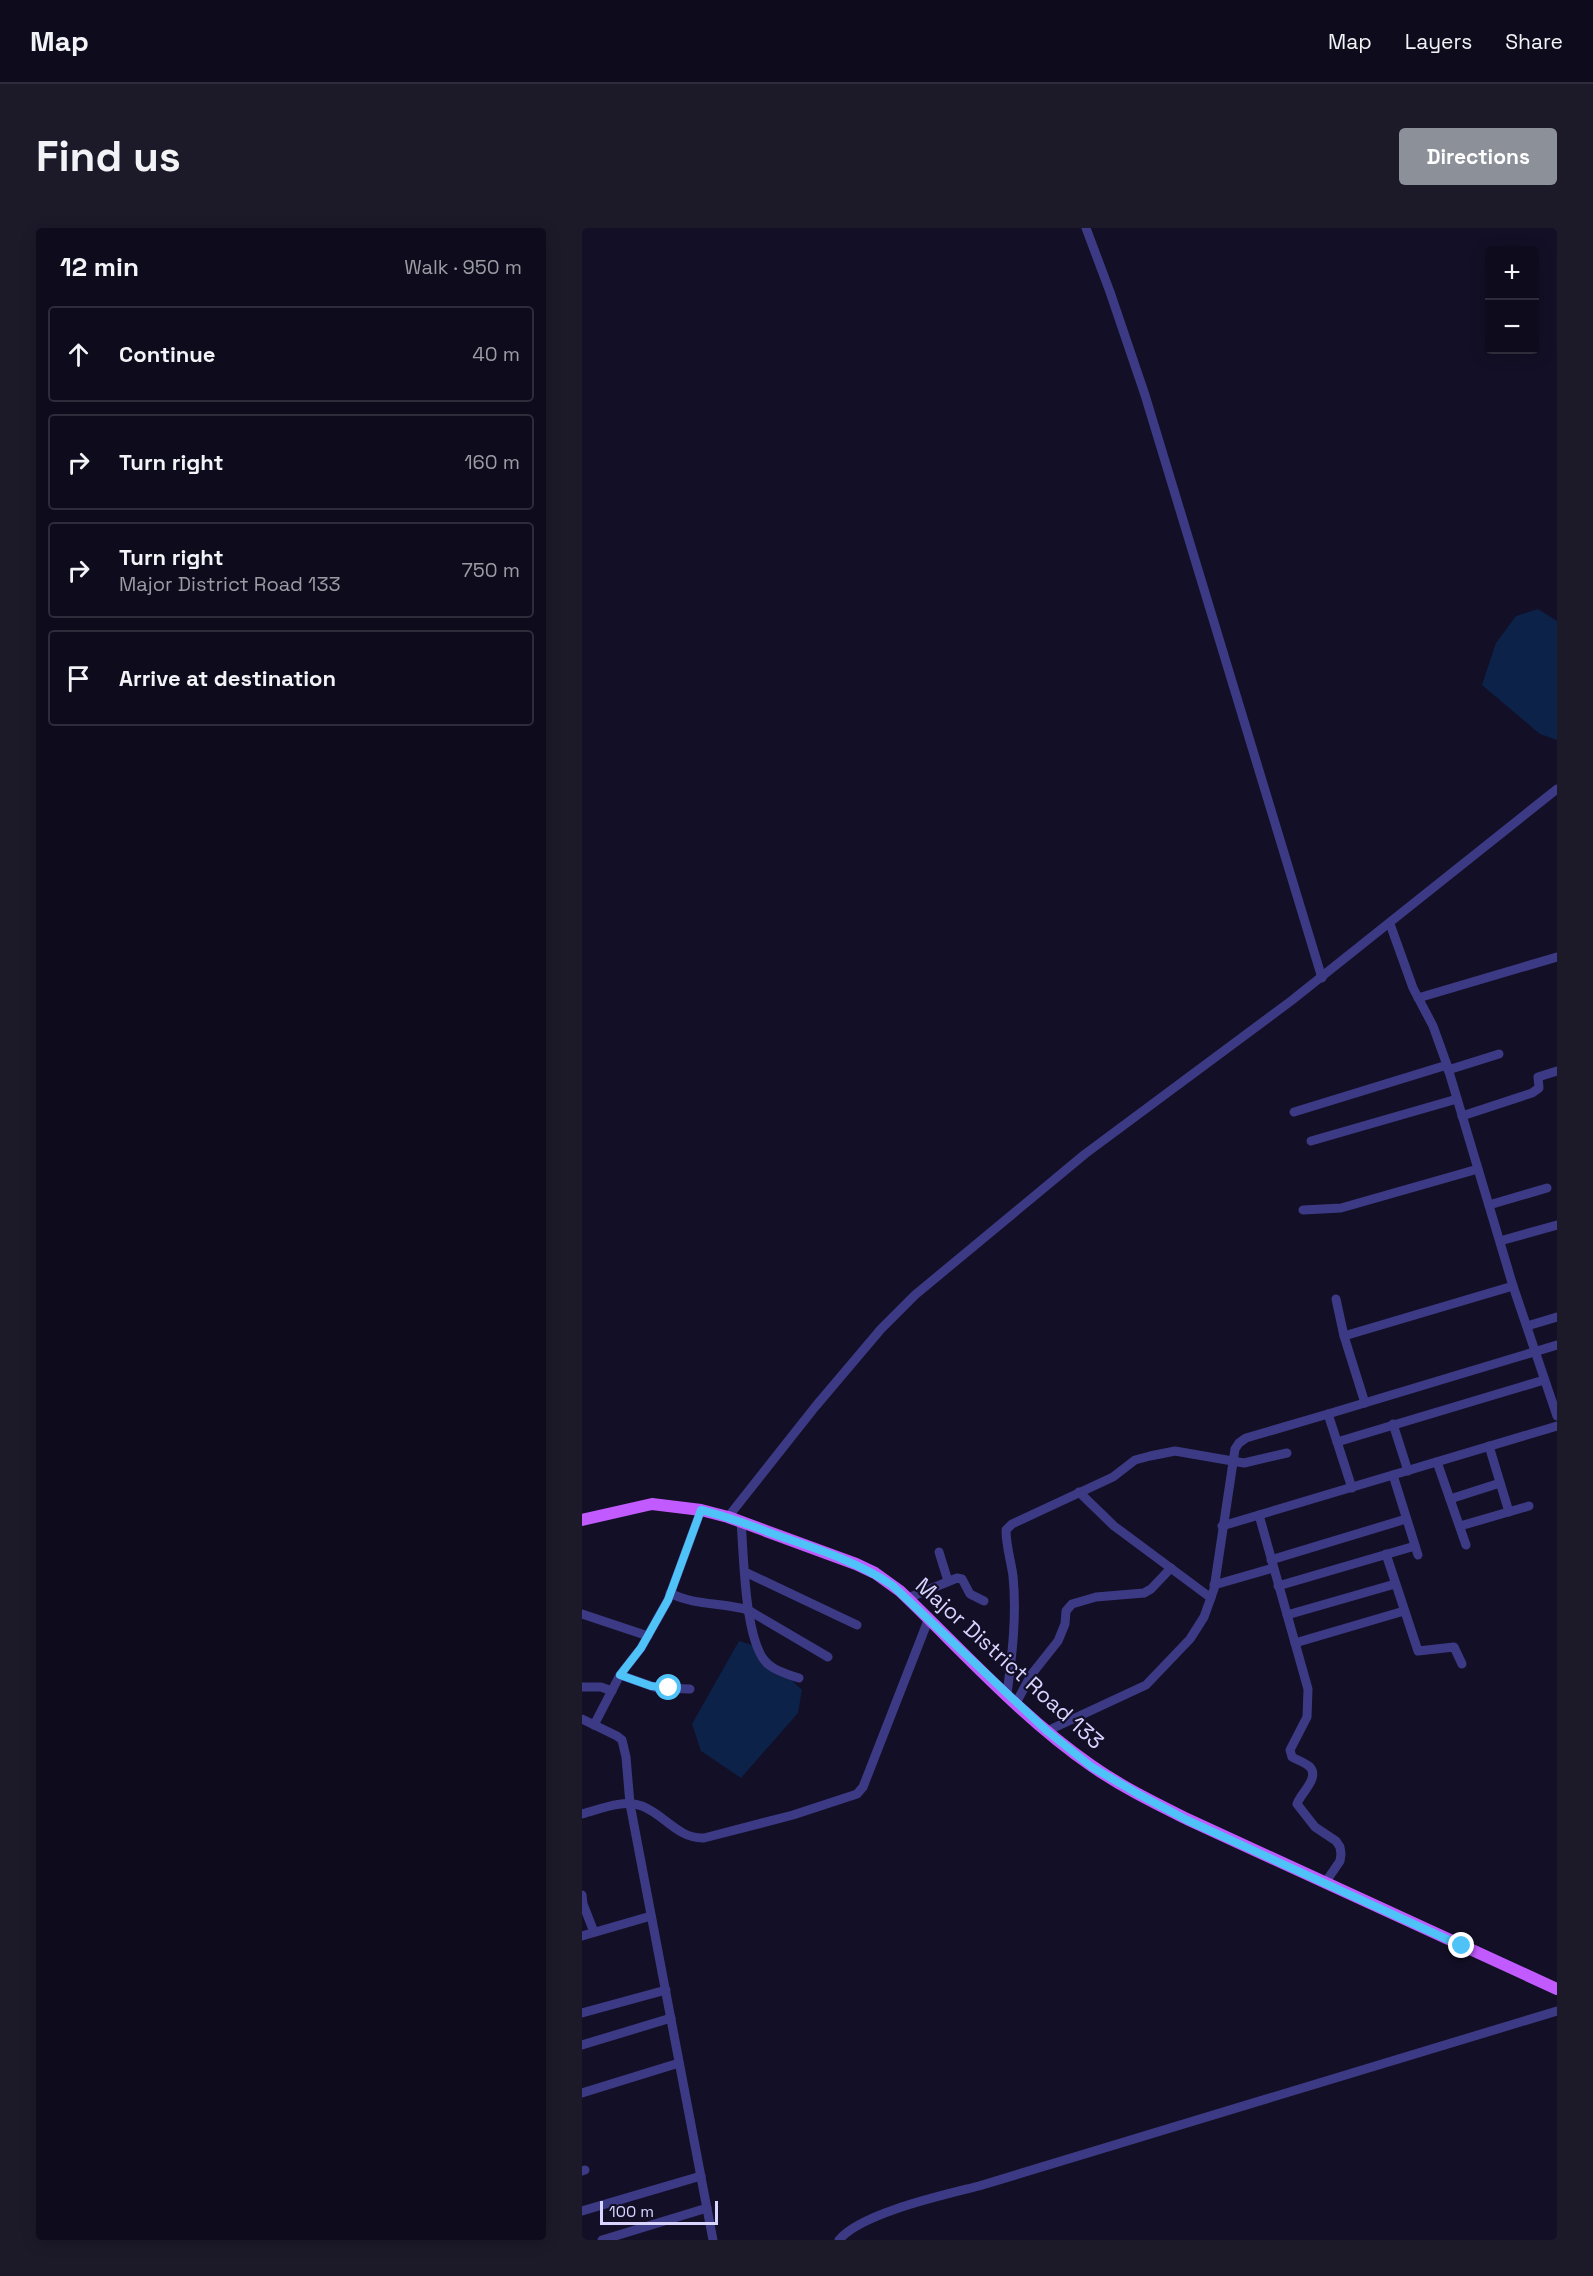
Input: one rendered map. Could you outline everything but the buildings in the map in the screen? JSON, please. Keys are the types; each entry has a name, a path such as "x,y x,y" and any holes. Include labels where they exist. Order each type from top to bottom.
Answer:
{"main road":[{"name":"Major District Road 133","path":"582,1520 652,1504 701,1510 728,1517 856,1564 892,1585 908,1598 1011,1698 1092,1767 1187,1820 1557,1989"}],"street":[{"path":"1086,228 1144,394 1322,978"},
{"path":"728,1517 829,1389 881,1329 915,1295 1085,1154 1322,978 1557,789"},
{"path":"1390,924 1418,998 1433,1026 1448,1067 1513,1286 1557,1416"},
{"path":"1418,998 1557,957"},
{"path":"1294,1112 1498,1054"},
{"path":"1462,1116 1532,1093 1539,1088 1538,1077 1557,1071"},
{"path":"1311,1141 1457,1099"},
{"path":"1303,1210 1341,1208 1478,1169"},
{"path":"1488,1205 1547,1188"},
{"path":"1500,1241 1557,1225"},
{"path":"1344,1336 1513,1286"},
{"path":"1336,1299 1344,1336 1365,1403"},
{"path":"1527,1326 1557,1317"},
{"path":"1047,1731 1146,1685 1190,1640 1204,1617 1211,1598 1235,1449 1239,1443 1246,1438 1557,1345"},
{"path":"1337,1442 1544,1380"},
{"path":"1328,1414 1352,1488"},
{"path":"1393,1424 1408,1471"},
{"path":"1222,1526 1557,1426"},
{"path":"1489,1446 1509,1512"},
{"path":"1011,1698 1014,1606 1006,1530 1012,1524 1113,1477 1136,1460 1150,1456 1176,1451 1233,1462 1251,1463 1287,1453"},
{"path":"1437,1462 1466,1545"},
{"path":"1278,1586 1386,1554 1416,1550 1393,1475"},
{"path":"1450,1498 1500,1484"},
{"path":"1079,1492 1113,1526 1211,1598"},
{"path":"1460,1526 1529,1506"},
{"path":"594,1725 620,1675 648,1636 670,1593 701,1510"},
{"path":"1259,1515 1308,1689 1307,1717 1290,1750 1292,1757 1309,1766 1312,1771 1311,1782 1299,1797 1297,1804 1315,1827 1336,1841 1341,1854 1340,1861 1325,1883"},
{"path":"1214,1585 1406,1519"},
{"path":"741,1522 748,1610 758,1647 769,1665 786,1675 799,1678"},
{"path":"939,1552 948,1581"},
{"path":"1386,1554 1418,1651 1454,1647 1462,1664"},
{"path":"1011,1698 1058,1641 1065,1623 1066,1611 1072,1604 1096,1597 1143,1593 1151,1589 1172,1568"},
{"path":"745,1572 857,1625"},
{"path":"908,1598 957,1578 962,1579 970,1594 984,1601"},
{"path":"1287,1615 1395,1584"},
{"path":"670,1593 694,1602 736,1606 748,1610 828,1657"},
{"path":"1295,1643 1404,1611"},
{"path":"582,1614 648,1636"},
{"path":"582,1814 612,1806 630,1804 642,1806 683,1834 694,1838 717,1835 857,1794 867,1778 929,1618"},
{"path":"620,1675 657,1688 690,1689"},
{"path":"582,1687 601,1687 612,1690"},
{"path":"582,1719 618,1736 626,1758 630,1804 713,2240"},
{"path":"582,1895 583,1904 594,1932"},
{"path":"582,1936 651,1916"},
{"path":"582,2013 666,1990"},
{"path":"839,2240 855,2227 911,2204 979,2186 1557,2011"},
{"path":"582,2045 671,2018"},
{"path":"582,2093 679,2063"},
{"path":"582,2211 701,2176"},
{"path":"602,2240 707,2208"}],"water":[{"path":"1538,609 1557,621 1557,740 1540,734 1482,685 1496,643 1516,616"},
{"path":"739,1641 758,1647 802,1690 798,1713 741,1778 701,1751 692,1724"}],"route":[{"path":"669,1688 657,1688 620,1675 641,1648 668,1600 701,1510 728,1517 856,1564 892,1585 1013,1701 1092,1767 1187,1820 1462,1946"}]}
